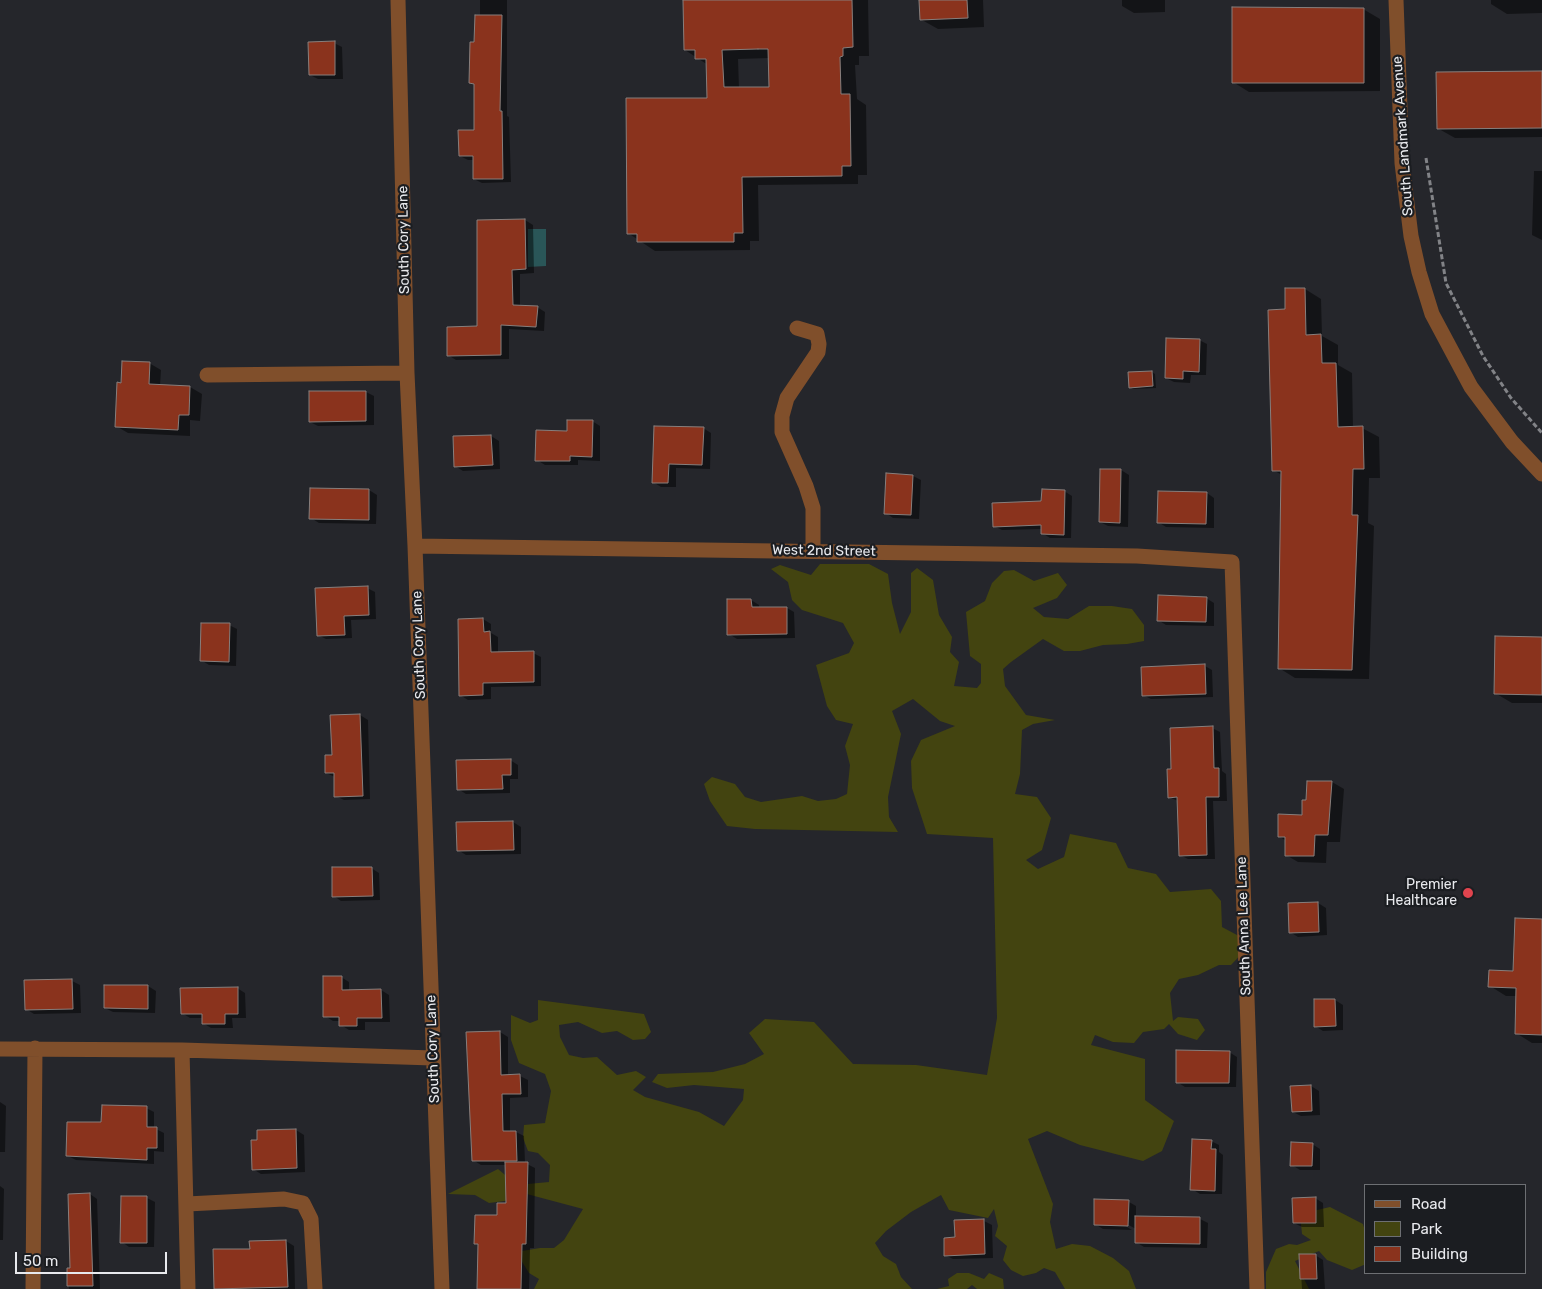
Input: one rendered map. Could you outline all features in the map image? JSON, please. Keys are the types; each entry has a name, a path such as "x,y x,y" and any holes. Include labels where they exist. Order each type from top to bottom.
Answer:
{"street":[{"name":"South Cory Lane","path":"398,0 407,373 442,1289"},
{"name":"South Landmark Avenue","path":"1396,0 1402,163 1408,218 1419,272 1432,314 1471,387 1512,442 1542,474"},
{"path":"797,328 817,334 819,344 815,357 787,398 782,416 782,432 806,486 813,508 813,551"},
{"path":"207,375 407,373"},
{"name":"West 2nd Street","path":"415,546 1182,557 1232,562"},
{"name":"South Anna Lee Lane","path":"1232,562 1257,1289"},
{"path":"33,1289 35,1048"},
{"path":"0,1049 182,1050 433,1058"},
{"path":"182,1050 188,1289"},
{"path":"187,1204 284,1199 303,1203 311,1219 315,1289"}],"path":[{"path":"1426,158 1446,283 1483,356 1512,398 1542,433"}],"green space":[{"path":"820,564 869,564 888,574 892,603 900,634 911,612 911,573 917,568 933,580 939,615 952,637 950,652 959,662 954,686 977,688 981,683 981,664 970,656 966,612 985,601 992,583 1004,571 1014,570 1034,581 1058,573 1067,585 1057,598 1033,608 1044,617 1068,619 1089,606 1112,606 1132,609 1144,625 1144,641 1103,645 1080,651 1064,651 1043,639 1003,669 1005,686 1026,715 1055,720 1033,724 1022,730 1020,774 1015,794 1037,797 1051,818 1042,850 1026,860 1038,869 1064,857 1070,834 1116,843 1128,868 1156,874 1170,892 1211,889 1221,901 1222,927 1252,943 1231,965 1219,965 1198,975 1179,979 1170,993 1173,1021 1178,1017 1198,1019 1205,1030 1197,1040 1178,1034 1169,1024 1164,1029 1143,1032 1134,1043 1113,1042 1095,1035 1091,1045 1145,1059 1145,1100 1174,1121 1162,1151 1143,1161 1080,1145 1047,1131 1028,1139 1053,1204 1050,1222 1056,1249 1072,1244 1090,1246 1113,1258 1129,1271 1136,1289 1065,1289 1055,1272 1044,1268 1036,1273 1023,1276 1011,1270 1003,1260 1007,1246 995,1236 998,1226 994,1209 988,1218 949,1210 941,1195 911,1212 886,1231 875,1243 883,1256 896,1264 901,1277 912,1289 534,1289 539,1279 529,1273 516,1252 554,1248 564,1240 583,1209 523,1193 512,1200 489,1203 475,1195 448,1194 498,1169 517,1185 549,1182 550,1165 538,1153 528,1151 523,1138 524,1125 545,1123 551,1091 545,1074 519,1063 511,1040 511,1015 530,1023 538,1020 538,1000 644,1014 651,1032 645,1039 633,1040 617,1031 602,1033 578,1022 559,1025 560,1037 569,1055 583,1058 597,1057 617,1075 636,1071 646,1077 633,1090 645,1097 699,1112 724,1126 743,1100 744,1089 694,1085 667,1088 652,1082 658,1074 713,1072 745,1064 764,1054 749,1033 765,1019 814,1022 853,1064 916,1065 987,1075 997,1018 993,838 927,834 912,788 911,761 921,740 955,726 940,721 913,699 892,711 901,734 888,797 889,817 898,832 755,829 727,826 710,801 704,784 712,777 735,784 745,797 761,802 802,796 818,801 836,799 847,794 850,765 845,746 853,724 836,720 827,706 816,665 849,653 854,643 843,623 802,610 792,600 788,582 771,569 780,565 811,575"},
{"path":"1330,1207 1363,1224 1364,1265 1352,1270 1327,1260 1319,1251 1295,1261 1309,1289 1266,1289 1266,1272 1276,1249 1289,1244 1297,1245 1311,1240 1302,1234 1300,1214"},
{"path":"957,1273 969,1273 984,1279 989,1273 1003,1279 1004,1289 977,1289 972,1285 967,1289 937,1289 949,1286 948,1279"}],"water":[{"path":"528,229 546,229 546,266 528,267"}],"building":[{"path":"683,0 852,0 853,47 843,48 843,56 840,57 841,94 850,94 851,166 842,166 842,176 742,177 743,233 734,233 734,242 637,242 637,234 627,234 626,98 707,98 706,59 695,59 695,50 684,50","holes":["768,49 769,87 724,87 722,50"]},
{"path":"919,0 967,0 968,18 920,20"},
{"path":"1232,7 1364,8 1364,83 1232,83"},
{"path":"475,15 502,15 500,111 502,111 503,179 473,179 473,156 459,156 458,130 474,130 474,84 469,83 470,42 474,42"},
{"path":"335,41 335,75 309,75 308,42"},
{"path":"1542,71 1542,128 1437,129 1436,72"},
{"path":"525,219 526,269 512,270 513,305 538,306 536,327 501,325 501,355 447,356 447,327 477,326 477,220"},
{"path":"1285,288 1305,288 1306,335 1321,334 1322,363 1336,363 1338,427 1363,426 1364,469 1353,469 1352,515 1358,515 1352,670 1278,669 1281,471 1272,471 1268,310 1285,309"},
{"path":"1166,338 1200,339 1199,372 1183,371 1183,379 1165,378"},
{"path":"122,361 150,362 149,384 190,386 189,415 179,415 178,430 115,427 117,382 121,383"},
{"path":"1152,371 1153,386 1129,388 1128,372"},
{"path":"309,391 366,391 366,421 309,422"},
{"path":"567,420 593,420 592,457 570,456 570,461 535,461 536,430 567,431"},
{"path":"654,426 704,427 702,465 669,464 668,483 652,483"},
{"path":"491,435 493,465 454,467 453,436"},
{"path":"1100,469 1121,469 1120,523 1099,522"},
{"path":"886,473 913,475 911,515 884,514"},
{"path":"310,488 369,489 369,520 309,519"},
{"path":"1042,489 1065,490 1064,535 1041,534 1041,525 993,527 992,503 1041,501"},
{"path":"1158,491 1207,492 1206,524 1157,523"},
{"path":"368,586 369,615 344,616 345,635 317,636 315,588"},
{"path":"1158,595 1207,597 1206,622 1157,621"},
{"path":"727,599 751,599 752,607 787,607 787,634 727,635"},
{"path":"483,618 484,632 490,631 491,652 534,651 534,682 483,683 483,695 459,696 458,619"},
{"path":"201,623 230,623 229,662 200,661"},
{"path":"1495,636 1542,637 1542,695 1494,694"},
{"path":"1205,664 1206,694 1142,696 1141,667"},
{"path":"360,714 363,796 334,797 334,773 325,773 325,755 332,755 330,715"},
{"path":"1213,726 1214,768 1219,768 1219,797 1206,797 1207,855 1179,856 1177,797 1168,798 1167,769 1171,769 1170,728"},
{"path":"511,759 511,775 502,775 503,789 457,790 456,760"},
{"path":"1307,781 1332,781 1328,835 1315,835 1314,856 1285,856 1285,837 1278,837 1278,814 1302,815 1302,800 1306,800"},
{"path":"513,821 514,850 457,851 456,822"},
{"path":"332,867 372,867 373,896 332,897"},
{"path":"1318,902 1319,932 1289,933 1288,903"},
{"path":"1515,918 1542,919 1542,1035 1515,1034 1516,988 1488,987 1489,970 1513,971"},
{"path":"323,976 342,976 342,990 381,989 382,1018 357,1018 357,1026 339,1026 339,1017 323,1017"},
{"path":"72,979 73,1009 25,1010 24,980"},
{"path":"104,985 148,985 148,1009 104,1008"},
{"path":"238,987 238,1014 225,1014 225,1024 202,1024 202,1014 181,1014 180,988"},
{"path":"1314,999 1335,999 1336,1026 1314,1027"},
{"path":"500,1031 501,1075 520,1074 521,1094 502,1094 503,1131 516,1131 517,1161 472,1161 466,1032"},
{"path":"1176,1050 1230,1051 1229,1083 1176,1083"},
{"path":"1311,1085 1312,1111 1292,1112 1290,1086"},
{"path":"102,1105 147,1106 147,1127 157,1127 157,1148 147,1148 147,1160 66,1156 67,1122 101,1122"},
{"path":"296,1129 297,1168 252,1170 251,1140 257,1140 257,1130"},
{"path":"1192,1139 1212,1140 1211,1149 1216,1149 1215,1191 1190,1190"},
{"path":"1291,1142 1313,1143 1312,1166 1290,1166"},
{"path":"505,1162 528,1162 526,1244 522,1244 521,1289 477,1289 478,1244 474,1244 475,1215 497,1215 497,1203 506,1203"},
{"path":"90,1193 93,1286 67,1286 67,1268 70,1268 68,1194"},
{"path":"121,1196 147,1196 147,1243 120,1243"},
{"path":"1316,1197 1316,1223 1293,1223 1292,1198"},
{"path":"1094,1199 1129,1200 1128,1226 1094,1225"},
{"path":"1135,1216 1200,1217 1200,1244 1135,1243"},
{"path":"984,1219 985,1254 944,1256 944,1238 955,1237 954,1220"},
{"path":"286,1240 288,1287 214,1289 213,1249 250,1249 249,1241"},
{"path":"1299,1254 1316,1254 1317,1279 1300,1279"}],"place":[{"name":"Premier Healthcare","path":"1468,893"}]}
